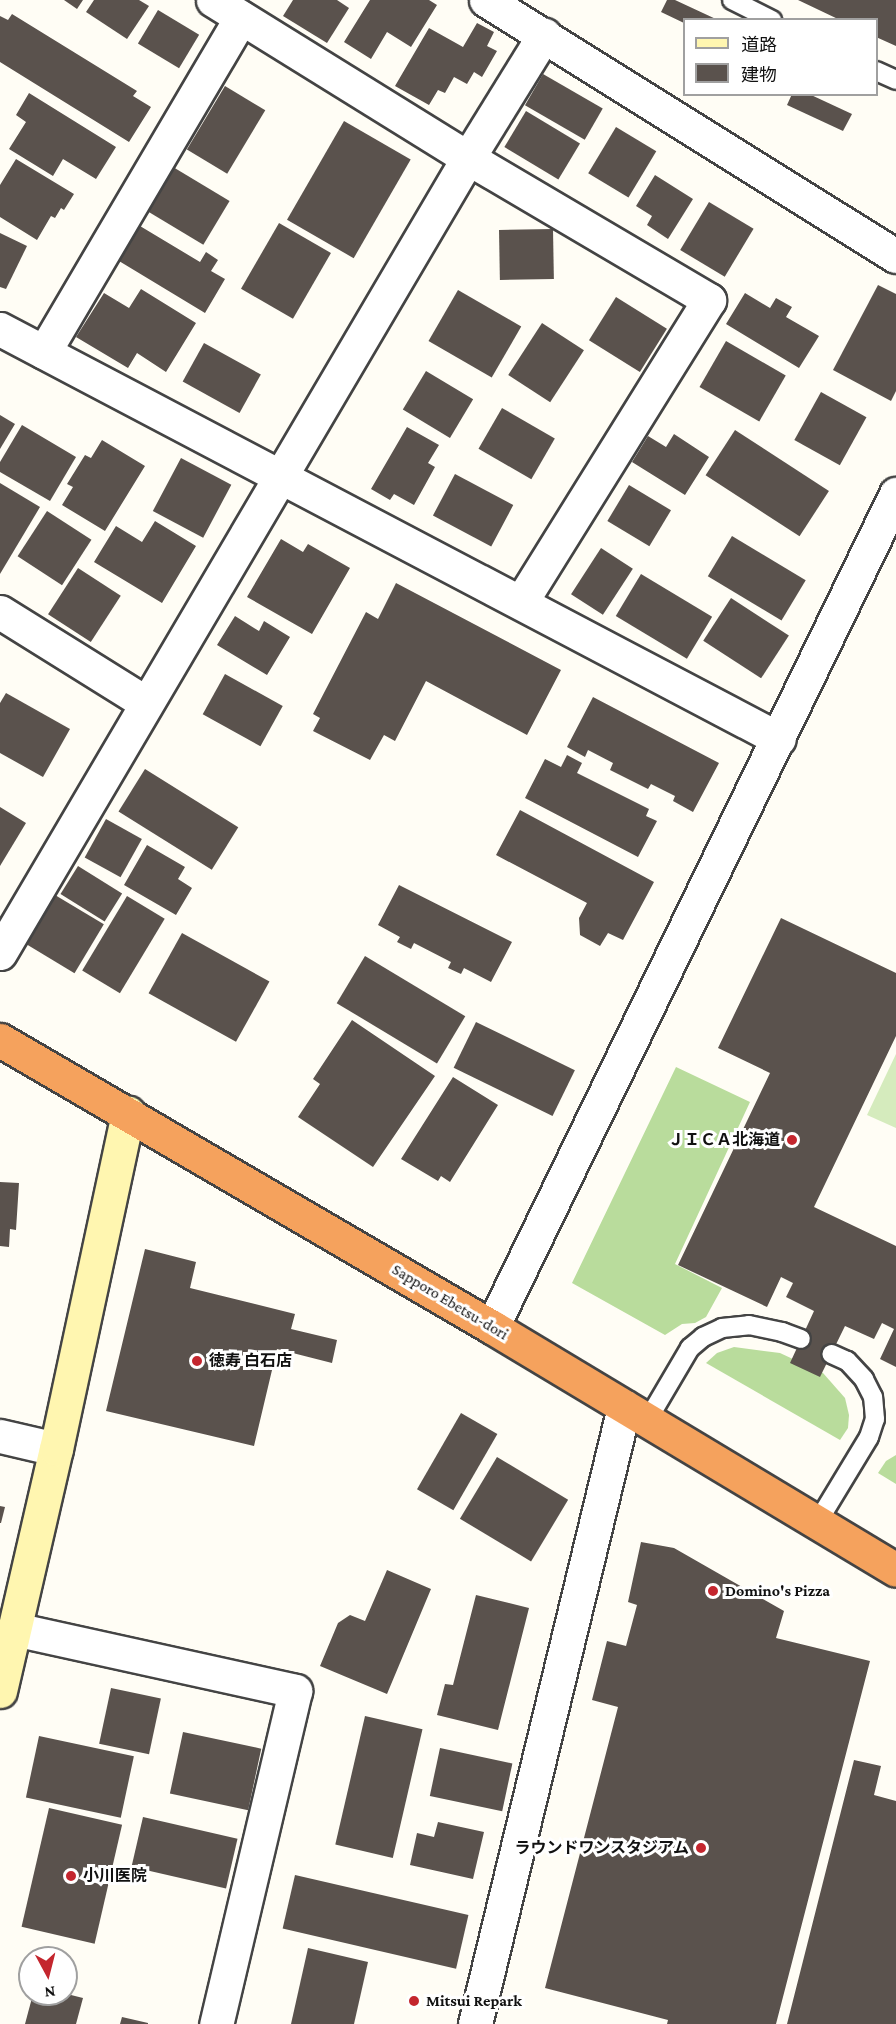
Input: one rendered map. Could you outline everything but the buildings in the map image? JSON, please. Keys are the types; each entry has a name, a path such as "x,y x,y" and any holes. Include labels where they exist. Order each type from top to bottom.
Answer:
{"highway":[{"name":"Sapporo Ebetsu-dori","path":"0,1040 492,1327 896,1570"}],"street":[{"path":"213,0 468,158 709,300 521,602"},
{"path":"486,0 896,256"},
{"path":"44,352 241,18"},
{"path":"0,953 468,158 544,35"},
{"path":"0,329 779,739"},
{"path":"492,1327 896,494"},
{"path":"0,612 146,703"},
{"path":"0,1691 56,1449 128,1113"},
{"path":"475,2024 636,1414"},
{"path":"0,1436 56,1449"},
{"path":"14,1629 295,1691 216,2024"}],"lane":[{"path":"732,0 768,18"},
{"path":"878,72 896,80"},
{"path":"636,1414 690,1348 704,1337 722,1328 749,1325 782,1332 801,1339"},
{"path":"817,1523 869,1437 874,1419 873,1397 864,1379 847,1361 831,1354"}],"green space":[{"path":"896,1054 896,1128 867,1115"},
{"path":"676,1067 750,1102 675,1264 722,1288 706,1317 695,1323 682,1324 665,1335 572,1283"},
{"path":"734,1347 780,1353 823,1373 845,1398 849,1415 848,1428 840,1440 706,1363 717,1353"},
{"path":"896,1455 896,1484 878,1473 886,1461"}],"place":[{"name":"ＪＩＣＡ北海道","path":"792,1140"},
{"name":"徳寿 白石店","path":"197,1361"},
{"name":"Domino's Pizza","path":"713,1591"},
{"name":"ラウンドワンスタジアム","path":"701,1848"},
{"name":"小川医院","path":"71,1876"},
{"name":"Mitsui Repark","path":"414,2001"}]}
